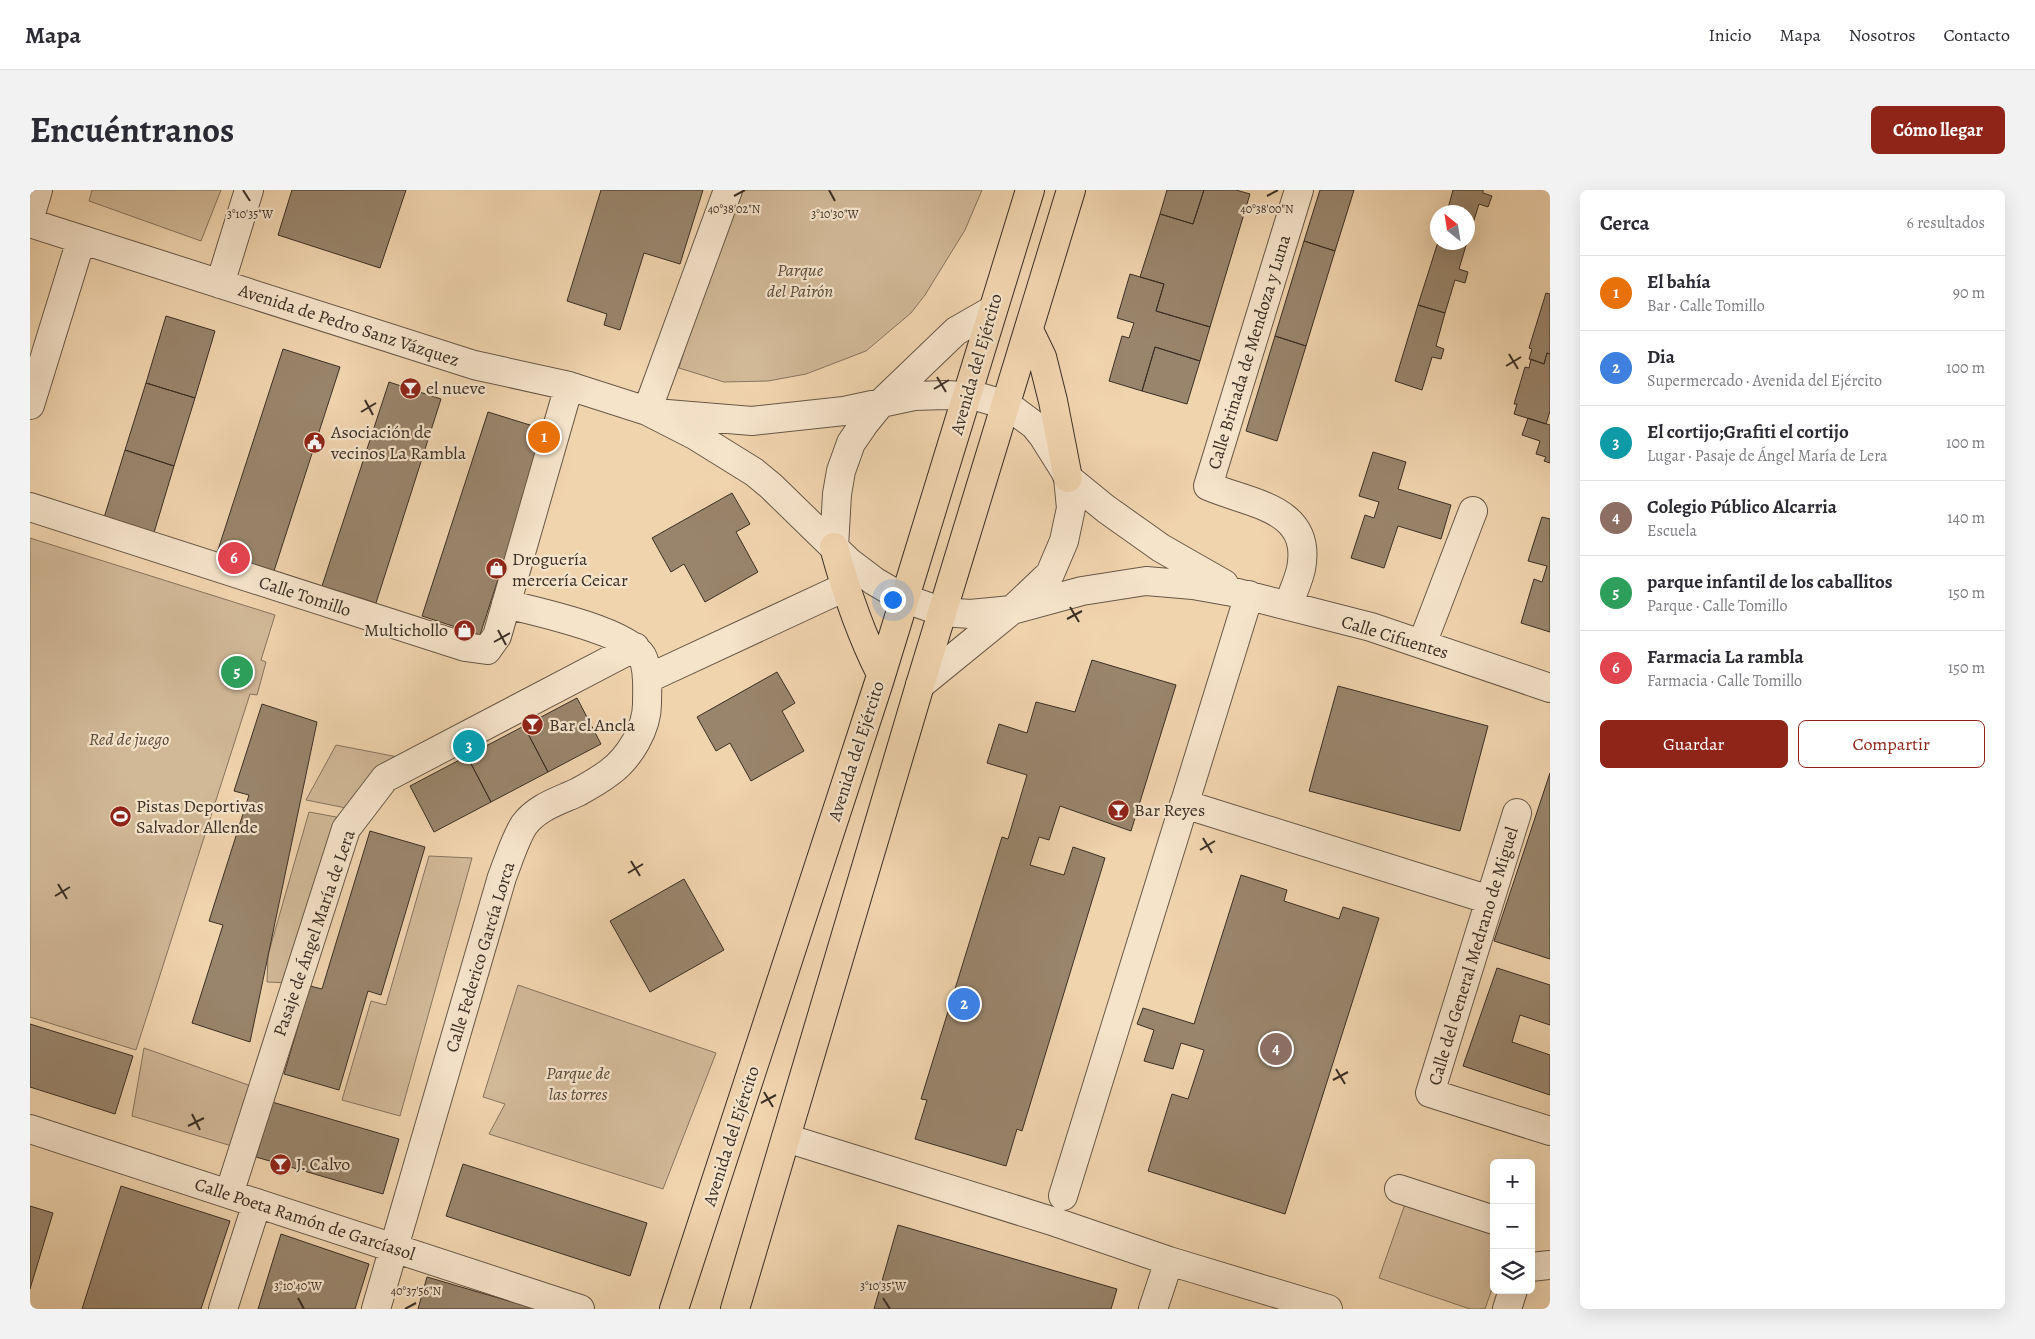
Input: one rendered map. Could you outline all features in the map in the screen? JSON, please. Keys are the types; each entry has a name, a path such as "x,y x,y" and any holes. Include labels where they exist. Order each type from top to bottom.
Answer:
{"main road":[{"name":"Avenida del Ejército","path":"674,1309 881,674 903,598 967,397 991,311 1030,190"},
{"path":"740,1304 786,1138 920,685 1072,190"},
{"path":"1029,330 1044,366 1068,478"},
{"path":"834,547 845,587 864,640 881,674"}],"street":[{"path":"30,217 38,190"},
{"path":"220,284 249,190"},
{"path":"647,411 728,190"},
{"name":"Calle Brinada de Mendoza y Luna","path":"1288,606 1301,570 1303,547 1292,522 1270,508 1226,494 1208,486 1299,190"},
{"name":"Avenida de Pedro Sanz Vázquez","path":"30,223 474,365 569,386 647,411 696,436 754,472 860,571 890,592 943,612 970,614 1012,610"},
{"path":"30,405 81,240"},
{"path":"834,547 836,508 841,471 852,444 881,403 956,331 991,311"},
{"name":"Calle Tomillo","path":"30,507 465,647 487,650 497,636 569,386"},
{"name":"Avenida de Pedro Sanz Vázquez","path":"647,411 752,421 844,410 914,396 979,397 1007,405"},
{"path":"920,685 1012,610 1050,574 1064,541 1071,508 1068,478 1043,436 1034,425 1007,405"},
{"name":"Calle Cifuentes","path":"1068,478 1106,509 1161,548 1244,594"},
{"path":"1422,644 1473,511"},
{"name":"Calle Cifuentes","path":"1012,610 1082,591 1146,581 1193,585 1244,594 1371,627 1550,688"},
{"path":"647,679 845,587"},
{"path":"1062,1196 1184,804 1244,594"},
{"path":"506,604 587,625 634,647"},
{"name":"Calle Federico García Lorca","path":"376,1309 502,877 524,825 544,806 579,791 611,772 627,756 638,738 647,711 647,679 642,657 634,647"},
{"name":"Pasaje de Ángel María de Lera","path":"229,1194 346,829 386,778 634,647"},
{"path":"1184,804 1490,900"},
{"name":"Calle del General Medrano de Miguel","path":"1517,813 1430,1092 1550,1131"},
{"name":"Calle Poeta Ramón de Garcíasol","path":"30,1129 580,1309"},
{"path":"786,1138 1317,1307"},
{"path":"1399,1189 1490,1219"},
{"path":"223,1309 257,1203"},
{"path":"1153,1309 1169,1261"},
{"path":"1535,1267 1550,1265"},
{"path":"1507,1309 1512,1294"}],"green space":[{"path":"92,190 221,190 201,241 89,201"},
{"name":"Parque del Pairón","path":"735,190 982,190 965,230 925,295 911,313 866,351 806,374 768,381 724,382 679,368 727,209"},
{"name":"Pistas Deportivas Salvador Allende","path":"30,538 275,615 261,660 266,662 257,695 250,694 136,1050 30,1017"},
{"path":"336,745 398,757 361,811 306,800"},
{"path":"309,812 347,819 289,983 267,982 268,955"},
{"path":"429,856 472,858 400,1116 342,1100 371,1001 386,1005"},
{"name":"Parque de las torres","path":"518,985 716,1053 663,1189 489,1134 505,1104 483,1097"},
{"path":"144,1048 254,1087 235,1147 132,1116"},
{"path":"1405,1204 1490,1234 1490,1294 1485,1309 1470,1309 1379,1278"}],"building":[{"path":"292,190 406,190 380,268 278,235"},
{"path":"601,190 703,190 680,264 644,253 620,330 604,325 607,314 567,301"},
{"path":"1167,190 1204,190 1193,224 1160,214"},
{"path":"1204,190 1236,190 1250,194 1210,327 1156,311 1164,284 1140,277 1160,214 1193,224"},
{"path":"1320,190 1354,190 1335,251 1304,241"},
{"path":"1453,190 1483,190 1483,193 1492,196 1488,207 1479,204 1475,217 1475,205 1449,205"},
{"path":"1304,241 1335,251 1306,346 1275,336"},
{"path":"1435,250 1465,250 1459,269 1468,272 1465,283 1455,280 1445,313 1418,305"},
{"path":"1130,274 1164,284 1156,311 1210,327 1200,361 1155,347 1142,391 1109,381 1122,336 1129,338 1134,323 1117,318"},
{"path":"1546,293 1550,294 1550,354 1547,353 1544,364 1529,359 1532,349 1529,348"},
{"path":"1418,305 1445,313 1436,346 1444,349 1441,359 1432,357 1422,390 1395,381"},
{"path":"166,316 215,331 195,398 146,383"},
{"path":"1275,336 1306,346 1277,441 1246,431"},
{"path":"1155,347 1200,361 1187,404 1142,391"},
{"path":"283,349 340,367 274,571 217,553"},
{"path":"1547,353 1550,354 1550,411 1546,424 1514,414 1517,404 1514,404 1525,367 1529,368 1531,359 1544,364"},
{"path":"389,382 441,399 376,603 322,586"},
{"path":"146,383 195,398 174,466 125,450"},
{"path":"488,412 546,430 480,635 422,616"},
{"path":"1528,418 1550,425 1550,463 1544,461 1546,457 1536,454 1540,441 1522,435"},
{"path":"125,450 174,466 153,536 103,521"},
{"path":"1373,452 1406,462 1398,489 1451,505 1441,539 1398,526 1384,568 1351,558 1365,515 1374,518 1379,502 1359,496"},
{"path":"732,493 750,524 736,532 758,572 705,602 684,564 671,572 652,538"},
{"path":"1542,517 1550,519 1550,632 1521,623 1534,579 1542,582 1547,566 1528,561"},
{"path":"1092,660 1176,685 1131,831 1060,806 1049,840 1039,837 1030,865 1064,875 1073,847 1105,858 1022,1131 1017,1129 1006,1166 915,1139 927,1100 921,1099 1002,837 1008,839 1027,775 987,763 999,724 1027,733 1036,702 1075,712"},
{"path":"777,672 795,703 782,711 804,751 751,781 730,743 716,751 697,717"},
{"path":"1338,686 1488,726 1460,831 1309,791"},
{"path":"577,698 601,744 548,772 524,726"},
{"path":"262,704 317,722 250,1042 192,1023 223,925 209,921 249,795 234,791"},
{"path":"524,726 548,772 491,802 467,756"},
{"path":"467,756 491,802 434,832 410,786"},
{"path":"1550,773 1550,959 1494,941"},
{"path":"370,831 425,847 381,995 368,991 339,1090 284,1074 310,986 322,989"},
{"path":"1241,875 1287,890 1284,901 1339,919 1343,907 1379,918 1285,1214 1148,1171 1172,1094 1188,1099 1204,1050 1181,1043 1173,1069 1144,1061 1154,1030 1137,1024 1143,1008 1194,1024"},
{"path":"684,879 724,950 650,992 610,921"},
{"path":"1497,968 1550,985 1550,1025 1520,1015 1512,1042 1550,1055 1550,1095 1463,1066"},
{"path":"30,1024 133,1056 115,1114 30,1087"},
{"path":"272,1102 399,1139 383,1194 256,1157"},
{"path":"463,1164 647,1223 630,1276 446,1216"},
{"path":"121,1186 230,1221 201,1309 82,1309"},
{"path":"30,1206 53,1213 30,1289"},
{"path":"898,1225 1117,1289 1111,1309 874,1309"},
{"path":"281,1234 369,1264 355,1309 258,1309"},
{"path":"427,1277 536,1309 418,1309"}],"place":[{"name":"el nueve","path":"410,388"},
{"name":"El bahía","path":"544,437"},
{"name":"Asociación de vecinos La Rambla","path":"315,442"},
{"name":"Farmacia La rambla","path":"234,558"},
{"name":"Droguería mercería Ceicar","path":"496,569"},
{"name":"Multichollo","path":"464,630"},
{"name":"parque infantil de los caballitos","path":"237,672"},
{"name":"Bar el Ancla","path":"533,725"},
{"name":"El cortijo;Grafiti el cortijo","path":"469,746"},
{"name":"Bar Reyes","path":"1118,810"},
{"name":"Pistas Deportivas Salvador Allende","path":"120,816"},
{"name":"Dia","path":"964,1004"},
{"name":"Colegio Público Alcarria","path":"1276,1049"},
{"name":"J. Calvo","path":"280,1164"}],"park label":[{"name":"Red de juego","path":"129,739"}]}
